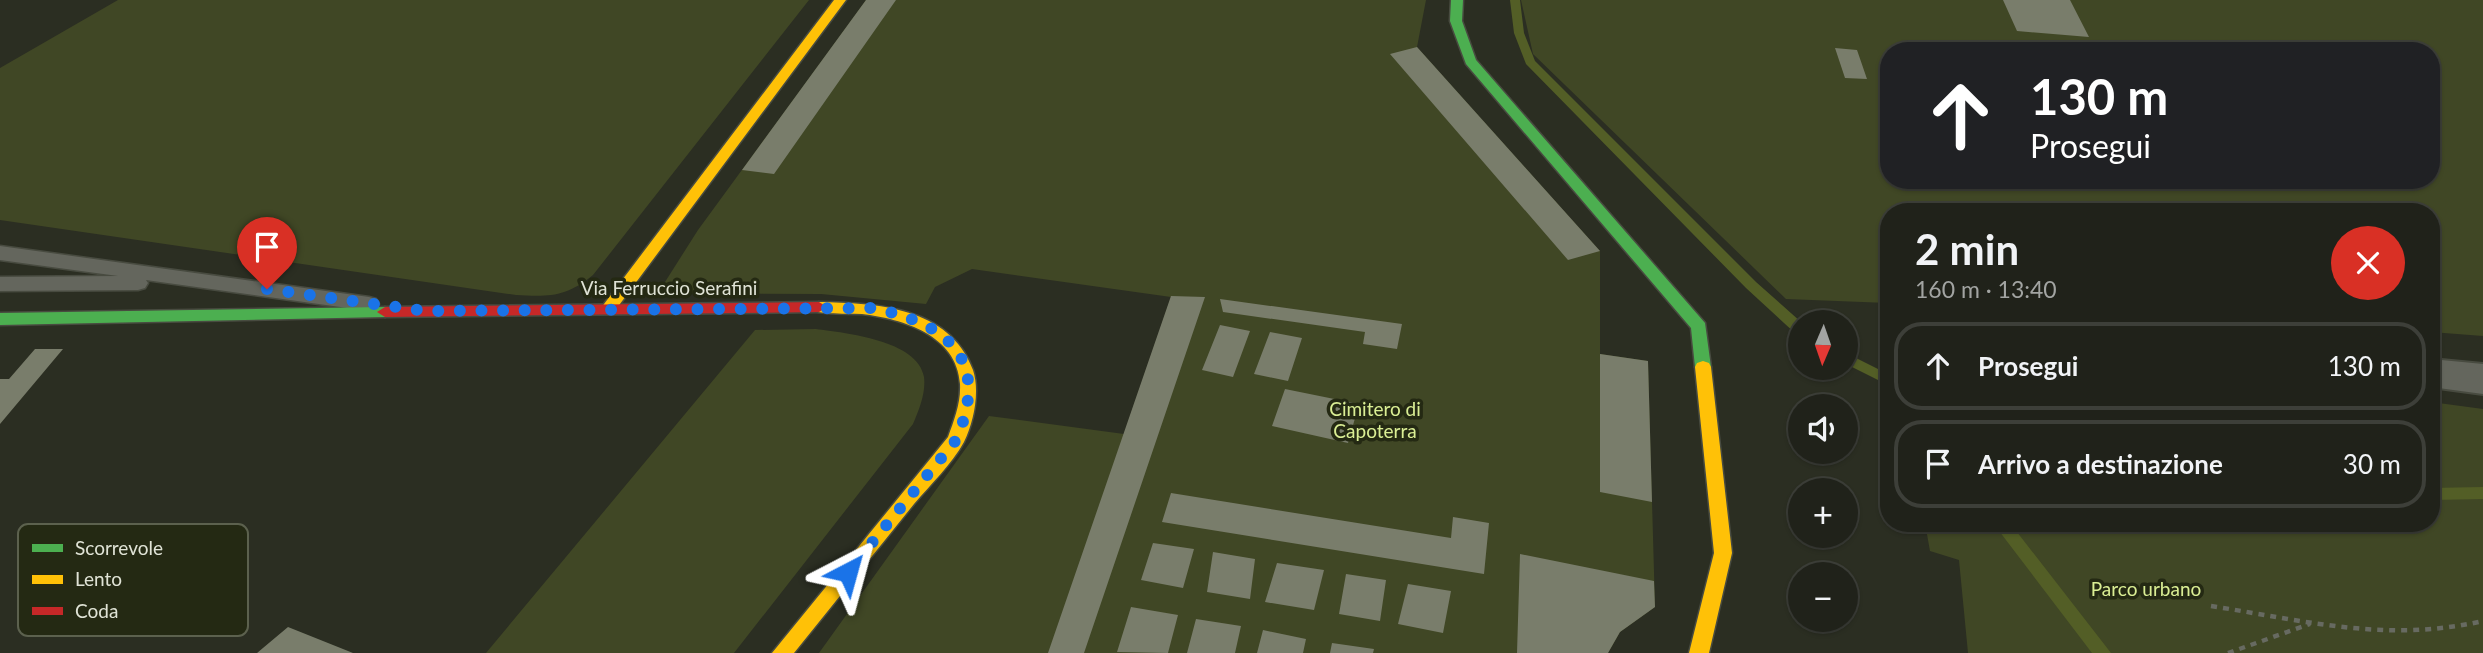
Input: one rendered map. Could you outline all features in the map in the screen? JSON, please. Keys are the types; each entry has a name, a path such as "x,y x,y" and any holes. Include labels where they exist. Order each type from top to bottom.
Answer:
{"street":[{"path":"609,308 840,0"},
{"path":"1457,0 1455,21 1470,61 1699,327 1723,553 1699,653"},
{"name":"Via Ferruccio Serafini","path":"0,318 609,308 873,308 906,315 932,327 952,345 965,366 970,390 967,415 956,440 782,653"},
{"path":"2440,374 2483,379"}],"lane":[{"path":"0,253 425,311"},
{"path":"0,284 214,282"}],"path":[{"path":"2211,606 2311,624 2399,633 2451,630 2483,621"},
{"path":"2228,653 2311,624"}],"green space":[{"path":"118,0 809,0 593,275 565,292 538,296 0,220 0,68"},
{"name":"Cimitero di Capoterra","path":"866,0 1426,0 1417,47 1600,251 1600,354 1648,361 1655,607 1620,632 1608,653 819,653 989,416 1124,434 1171,297 972,269 935,287 926,304 821,294 658,293 698,230"},
{"path":"1521,0 2483,0 2483,336 2440,333 2440,203 1880,203 1880,303 1786,299 1533,54"},
{"path":"816,329 861,336 909,354 919,364 924,377 922,401 913,424 734,653 486,653 755,330"},
{"name":"Parco urbano","path":"2440,403 2483,409 2483,653 1968,653 1959,560 1930,551 1927,532 2440,532"}],"building":[{"path":"866,0 896,0 774,174 742,170"},
{"path":"2003,0 2070,0 2089,37 2017,31"},
{"path":"1417,47 1600,251 1568,260 1390,54"},
{"path":"1835,48 1857,50 1867,79 1845,78"},
{"path":"1171,296 1205,297 1084,653 1048,653"},
{"path":"1220,299 1402,324 1397,349 1363,344 1365,332 1223,312"},
{"path":"1220,325 1250,331 1233,377 1202,370"},
{"path":"1270,332 1302,338 1288,381 1254,374"},
{"path":"35,349 63,349 0,424 0,379 9,379"},
{"path":"1600,354 1648,361 1652,502 1600,492"},
{"path":"1285,389 1359,404 1348,443 1272,426"},
{"path":"1171,493 1451,538 1453,517 1489,523 1484,574 1162,522"},
{"path":"1153,543 1194,549 1183,588 1141,580"},
{"path":"1213,552 1255,559 1250,599 1207,592"},
{"path":"1520,554 1654,581 1655,607 1620,632 1608,653 1517,653"},
{"path":"1277,563 1324,570 1314,610 1265,602"},
{"path":"1346,574 1386,580 1380,621 1339,614"},
{"path":"1408,584 1451,591 1443,633 1398,624"},
{"path":"1131,607 1178,615 1168,653 1117,652"},
{"path":"1196,619 1241,626 1235,653 1187,653"},
{"path":"288,627 353,653 257,653"},
{"path":"1263,630 1306,639 1303,653 1257,653"},
{"path":"1332,643 1374,649 1373,653 1330,653"}],"waterway":[{"path":"1515,0 1519,33 1530,62 1751,285 1788,318"},
{"path":"1858,364 1880,376"},
{"path":"2440,494 2483,493"},
{"path":"2008,532 2102,653"}],"traffic: fast":[{"path":"1457,0 1456,21 1470,61 1699,327 1703,367"},
{"path":"0,319 385,312"}],"traffic: slow":[{"path":"609,308 840,0"},
{"path":"782,653 956,440 968,393 967,377 959,356 946,339 929,327 886,312 819,307"},
{"path":"1699,653 1723,553 1703,367"}],"traffic: jam":[{"path":"385,312 819,307"}],"route":[{"path":"267,289 425,311 873,308 906,315 932,327 952,345 965,366 970,390 967,415 956,440 848,572"}]}
